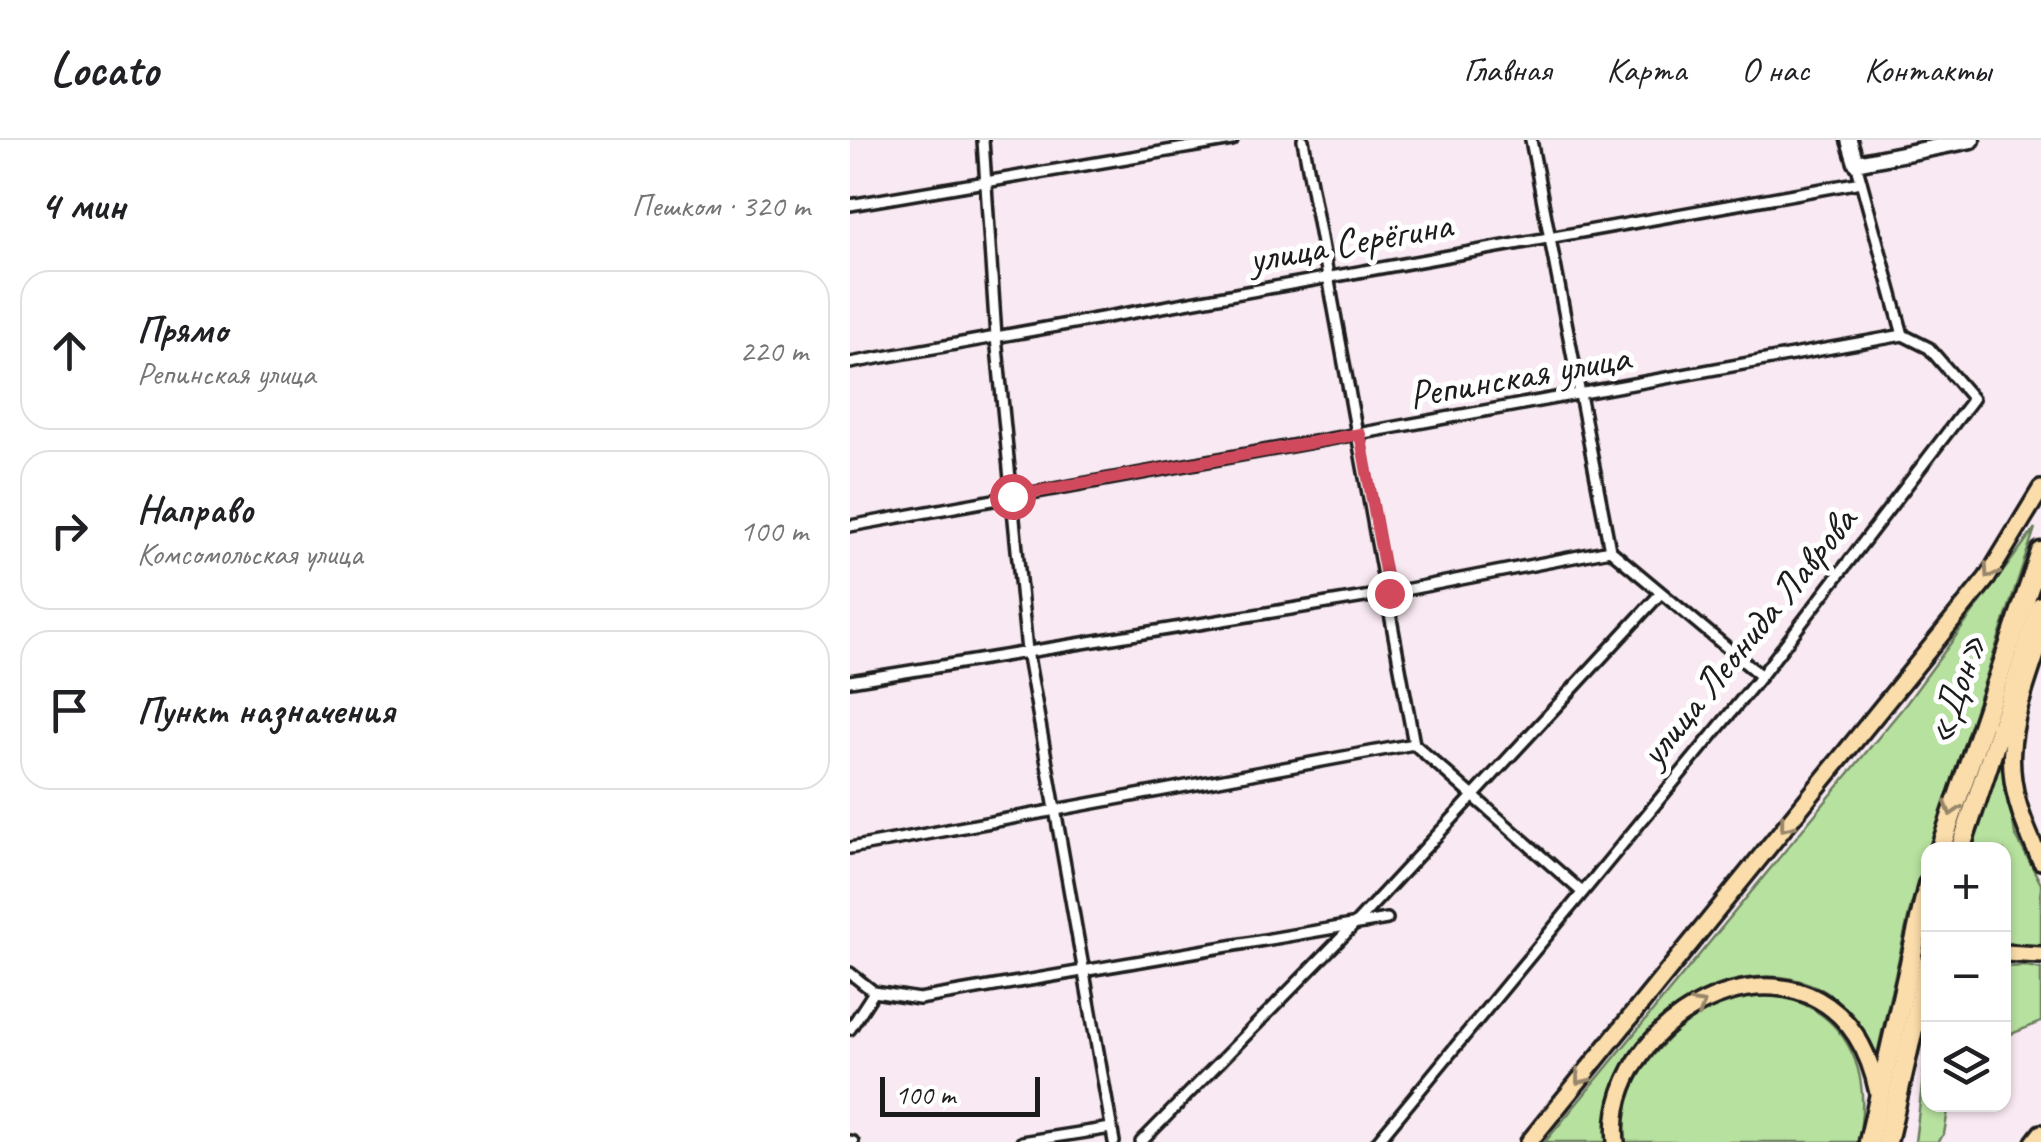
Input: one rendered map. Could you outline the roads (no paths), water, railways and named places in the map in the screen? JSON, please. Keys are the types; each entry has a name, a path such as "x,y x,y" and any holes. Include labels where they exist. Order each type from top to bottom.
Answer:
{"highway":[{"name":"«Дон»","path":"1943,842 2041,552"},
{"name":"«Дон»","path":"1963,842 2041,606"},
{"path":"1868,1142 1921,913"},
{"path":"1887,1142 1921,994"}],"main road":[{"path":"1529,1142 1987,578 2041,489"},
{"path":"2041,640 2013,723 2009,767 2016,803 2041,861"},
{"path":"2011,954 2041,955"},
{"path":"1616,1142 1621,1099 1637,1063 1678,1019 1734,989 1769,984 1828,1003 1862,1040 1878,1093"},
{"path":"1910,1042 1921,1013"},
{"path":"2034,1142 2041,1136"}],"street":[{"path":"983,140 996,337 1027,651 1114,1142"},
{"path":"850,205 1232,140"},
{"path":"1303,140 1414,744 1474,792 1582,892"},
{"path":"1532,140 1610,550 1760,676"},
{"path":"1849,140 1903,336"},
{"path":"1856,162 1972,140"},
{"name":"улица Серёгина","path":"850,363 1861,182"},
{"name":"Репинская улица","path":"850,526 1903,336"},
{"name":"улица Леонида Лаврова","path":"1377,1142 1760,676 1974,399 1929,348 1903,336"},
{"path":"850,682 1389,593 1610,550"},
{"path":"1141,1142 1354,924 1661,593"},
{"path":"850,848 1414,744"},
{"path":"850,972 874,992 919,999 1387,919"},
{"path":"850,1028 874,992"},
{"path":"1022,1142 1111,1128"}]}
